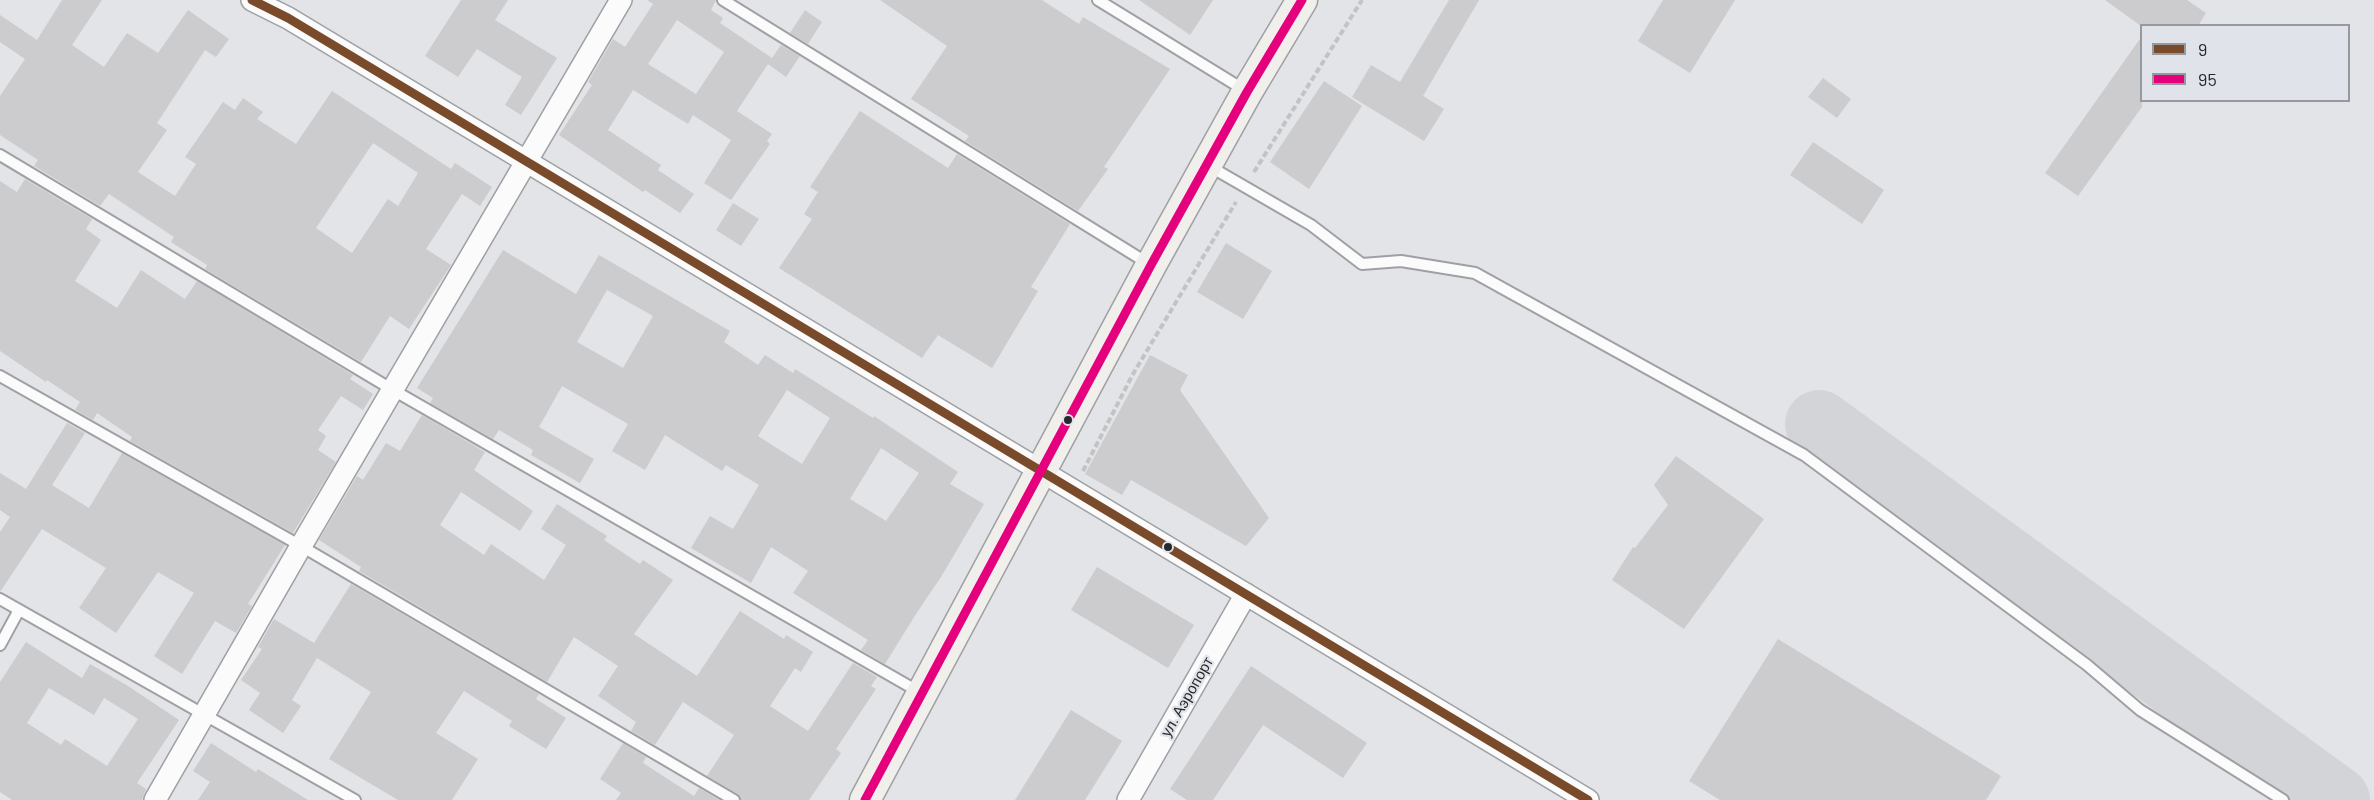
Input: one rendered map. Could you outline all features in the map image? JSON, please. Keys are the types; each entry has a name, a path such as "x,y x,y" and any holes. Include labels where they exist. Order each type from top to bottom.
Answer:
{"street":[{"path":"252,0 288,18 1588,800"},
{"path":"155,800 621,0"},
{"path":"865,800 1151,265 1247,92 1302,0"},
{"name":"ул. Аэропорт","path":"1128,800 1246,594"}],"lane":[{"path":"723,0 1151,265"},
{"path":"1098,0 1247,92"},
{"path":"0,155 393,390 922,693"},
{"path":"1207,165 1311,225 1362,264 1401,261 1475,273 1804,455 2087,664 2140,710 2283,800"},
{"path":"0,376 301,546 734,800"},
{"path":"0,599 354,800"},
{"path":"0,645 19,610"}],"path":[{"path":"1082,473 1133,374 1245,187 1362,0"}],"building":[{"path":"62,0 102,0 72,45 104,67 127,33 158,53 188,10 229,39 216,57 205,50 157,123 167,130 138,172 175,196 196,164 185,157 223,102 235,110 243,98 263,112 257,119 296,144 332,91 451,169 455,163 492,187 480,206 462,194 426,249 451,265 409,329 390,316 361,362 205,269 207,265 171,242 174,237 109,194 100,206 34,166 38,160 0,135 0,96 25,59 0,42 0,15 37,40","holes":["373,143 418,173 398,206 388,199 352,253 316,228"]},
{"path":"461,0 508,0 495,20 557,58 521,115 505,105 522,77 477,49 458,77 425,56"},
{"path":"647,0 716,0 711,10 723,18 720,23 772,58 737,111 772,134 767,141 770,144 731,200 704,183 731,140 693,115 688,124 633,90 608,130 661,165 658,170 694,194 680,213 645,190 643,192 559,135 592,85 588,82 613,39 625,47 653,4","holes":["677,20 724,52 696,94 648,64"]},
{"path":"880,0 1042,0 1079,24 1083,17 1170,69 1104,167 1108,169 1078,211 965,141 969,136 911,99 947,46"},
{"path":"1139,0 1213,0 1190,35"},
{"path":"1449,0 1479,0 1423,96 1444,109 1424,141 1352,97 1371,65 1400,82"},
{"path":"1663,0 1735,0 1690,73 1638,41"},
{"path":"2105,0 2187,0 2206,13 2199,24 2140,25"},
{"path":"805,10 822,22 808,44 790,33"},
{"path":"2140,39 2140,102 2142,102 2142,107 2078,196 2045,173"},
{"path":"781,45 800,56 786,77 768,64"},
{"path":"1823,78 1851,99 1837,118 1808,97"},
{"path":"1324,81 1362,106 1309,189 1270,162"},
{"path":"860,111 948,168 957,154 1070,224 1031,287 1038,291 992,368 938,335 922,358 779,268 812,219 804,214 818,192 810,187"},
{"path":"1813,142 1884,190 1862,224 1790,175"},
{"path":"25,179 92,219 86,229 101,240 75,281 117,308 141,270 185,299 197,281 353,375 350,379 373,394 363,410 341,396 318,430 326,436 318,450 336,462 293,533 130,441 132,437 97,413 93,420 75,410 80,402 0,351 0,181 17,192"},
{"path":"733,203 759,219 741,246 716,230"},
{"path":"1226,243 1272,271 1243,319 1197,292"},
{"path":"503,250 576,294 599,255 730,331 724,342 758,365 765,355 793,373 795,369 873,418 874,416 958,472 950,484 984,504 941,577 885,664 861,650 868,640 793,593 808,571 771,547 751,583 691,548 710,516 733,529 759,485 726,465 722,471 665,435 645,470 612,451 628,424 562,386 539,427 594,459 580,483 531,455 533,450 499,430 493,439 430,403 433,398 417,388","holes":["607,290 653,316 623,368 577,342","787,390 830,418 802,464 758,436","881,448 919,473 886,521 850,499"]},
{"path":"1150,355 1188,375 1180,390 1269,518 1246,546 1131,480 1122,495 1085,474"},
{"path":"422,415 485,452 474,470 533,511 520,531 461,492 440,525 484,555 491,544 544,580 566,545 541,529 557,504 607,536 604,540 640,564 643,560 673,580 634,634 697,676 740,611 784,639 786,635 813,652 801,672 795,668 770,706 808,731 853,663 877,677 871,686 876,689 836,749 841,753 809,800 741,800 738,794 707,776 734,735 683,702 655,745 631,731 636,722 598,696 618,666 574,637 547,682 359,571 361,567 319,540 357,476 363,480 386,443 400,451"},
{"path":"67,423 85,433 52,485 89,508 122,453 285,545 248,604 252,606 236,633 215,621 182,674 154,656 194,593 158,572 116,633 79,608 106,568 42,529 0,592 0,532 10,517 0,510 0,473 26,489"},
{"path":"1676,456 1764,519 1684,629 1612,580 1633,547 1635,548 1668,505 1654,485"},
{"path":"1097,567 1194,625 1168,668 1071,610"},
{"path":"351,584 539,694 536,699 566,718 546,749 509,726 512,721 464,691 436,733 478,759 452,800 398,800 329,759 371,692 317,658 292,700 301,706 283,733 249,710 260,693 241,680 262,649 258,647 274,619 314,643"},
{"path":"1778,639 2001,776 1986,800 1720,800 1689,781"},
{"path":"26,642 82,678 90,664 179,720 137,783 146,789 142,800 12,800 0,792 0,682","holes":["49,688 94,715 104,698 138,719 107,766 65,739 61,745 27,723"]},
{"path":"1251,666 1367,743 1343,778 1263,725 1213,800 1187,800 1170,789"},
{"path":"1071,710 1122,741 1085,800 1015,800"},
{"path":"211,743 256,772 258,769 308,800 198,800 210,782 193,771"},
{"path":"623,743 646,757 643,763 694,796 699,788 719,800 616,800 621,793 600,779"}],"taxiway":[{"path":"1819,424 2336,800"}],"transit line":[{"name":"9","path":"252,0 288,18 1588,800"},
{"name":"95","path":"865,800 1151,265 1247,92 1302,0"}]}
